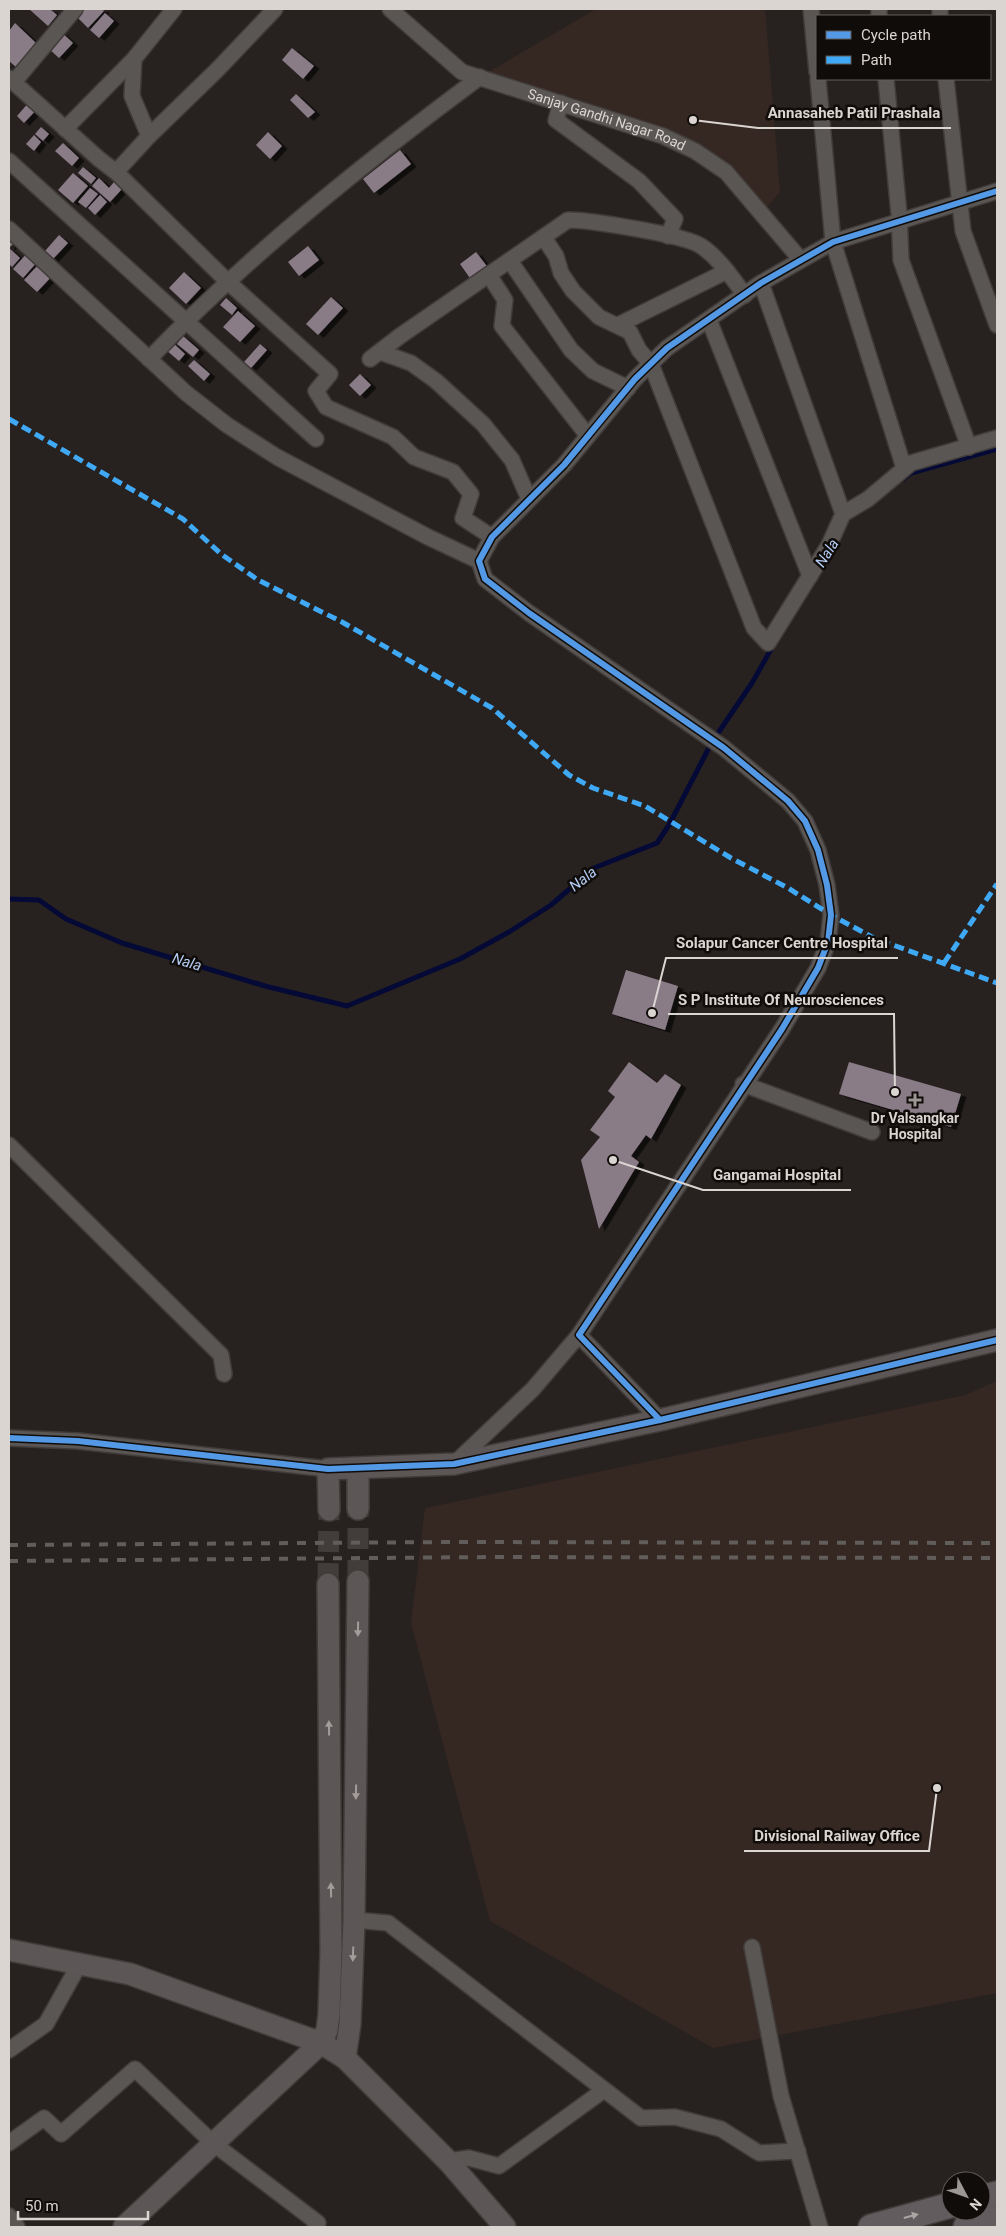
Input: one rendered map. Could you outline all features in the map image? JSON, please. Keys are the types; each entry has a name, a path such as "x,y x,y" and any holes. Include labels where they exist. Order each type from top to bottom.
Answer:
{"main road":[{"path":"871,2227 941,2208"},
{"path":"966,2227 997,2220"}],"street":[{"path":"75,9 11,80 116,172 227,281 330,374 316,391 326,407 393,437 414,457 453,472 471,494 463,518 492,537"},
{"path":"66,129 134,59 174,9"},
{"path":"116,172 149,136 218,69 275,9"},
{"name":"Sanjay Gandhi Nagar Road","path":"390,9 462,72 663,136 695,151 726,172 801,260"},
{"path":"811,9 816,62"},
{"path":"134,59 132,96 149,136"},
{"path":"149,359 227,281 361,169 480,78"},
{"path":"818,80 833,242 904,468"},
{"path":"886,80 900,223 901,260 969,448"},
{"path":"946,80 963,231 997,325"},
{"path":"561,103 556,120 639,181 675,219 668,236"},
{"path":"9,161 185,322 316,438"},
{"path":"454,1464 533,1388 579,1335 743,1084 782,1029 818,968 828,942 831,915 827,885 818,850 805,821 788,801 724,748 529,613 486,579 480,561 492,537 564,465 628,388 667,348 761,283 833,242 997,192"},
{"path":"529,499 512,460 482,424 436,381 417,368 375,356 568,220 586,220 668,236 700,245 727,271 745,295"},
{"path":"9,229 186,393 227,425 277,457 428,538 480,561"},
{"path":"544,238 556,256 561,272 573,291 599,317 630,332 639,350 651,364 754,628 768,643 829,545 844,514 868,499 911,463 969,448 997,438"},
{"path":"510,261 571,350 593,371 628,388"},
{"path":"618,325 727,271"},
{"path":"489,275 504,300 502,326 588,436"},
{"path":"761,283 844,514"},
{"path":"709,320 810,576"},
{"path":"743,1084 872,1132"},
{"path":"9,1145 221,1355 224,1374"},
{"path":"579,1335 660,1420"},
{"path":"9,1438 78,1441 328,1469 454,1464 660,1420 997,1340"},
{"path":"328,1469 329,1510"},
{"path":"358,1469 358,1509"},
{"path":"344,2058 350,2024 354,1920 358,1581"},
{"path":"124,2227 321,2043 327,2030 331,1951 328,1584"},
{"path":"354,1920 388,1923 641,2118 675,2117 721,2129 759,2153 798,2151"},
{"path":"752,1947 782,2096 820,2227"},
{"path":"9,1950 130,1974 321,2043 344,2058 448,2161 505,2227"},
{"path":"9,2050 46,2024 80,1963"},
{"path":"9,2143 44,2118 61,2134 135,2069 214,2144 318,2223 315,2227"},
{"path":"448,2161 470,2158 499,2166 604,2090"},
{"path":"9,2216 17,2227"}],"shaded area":[{"path":"596,9 765,9 780,192 762,213 713,163 663,136 480,77"},
{"path":"997,1381 997,1993 713,2048 490,1921 411,1623 425,1508 965,1395"}],"building":[{"path":"29,9 50,9 57,15 48,26"},
{"path":"83,9 102,9 104,11 88,28 76,16"},
{"path":"105,13 114,21 99,38 90,30"},
{"path":"15,23 37,44 16,67 9,61 9,31"},
{"path":"61,32 73,43 59,58 48,48"},
{"path":"292,48 314,66 303,79 282,60"},
{"path":"296,94 315,112 308,118 290,100"},
{"path":"30,101 37,109 24,123 17,116"},
{"path":"41,127 49,134 43,141 35,134"},
{"path":"268,132 282,146 270,159 256,145"},
{"path":"34,135 41,142 34,151 26,144"},
{"path":"63,143 79,158 72,166 55,151"},
{"path":"400,150 411,164 374,193 363,179"},
{"path":"83,167 96,178 91,184 78,173"},
{"path":"73,173 88,186 73,203 58,190"},
{"path":"99,178 109,188 114,182 122,189 110,202 92,186"},
{"path":"90,188 98,194 86,208 78,202"},
{"path":"100,195 107,202 95,215 88,208"},
{"path":"9,235 16,241 9,248"},
{"path":"59,235 68,243 53,259 45,251"},
{"path":"308,246 319,260 299,276 288,262"},
{"path":"9,248 20,258 12,267 9,264"},
{"path":"28,252 38,261 23,278 13,269"},
{"path":"476,252 489,269 472,281 460,264"},
{"path":"40,263 53,275 37,292 24,280"},
{"path":"184,272 201,288 186,304 169,288"},
{"path":"331,297 343,308 318,335 306,324"},
{"path":"226,298 237,308 232,315 220,305"},
{"path":"238,311 255,326 240,342 223,327"},
{"path":"183,336 199,350 193,357 177,344"},
{"path":"172,342 185,354 179,361 166,350"},
{"path":"260,344 267,350 251,368 244,362"},
{"path":"194,360 210,374 204,381 188,366"},
{"path":"360,374 371,385 360,396 349,385"},
{"path":"626,970 678,986 665,1030 612,1014"},
{"path":"629,1062 657,1083 665,1074 681,1085 651,1139 646,1135 631,1156 639,1162 599,1229 581,1160 600,1137 590,1130 615,1097 608,1091"},
{"path":"849,1062 961,1094 951,1127 839,1094"}],"waterway":[{"name":"Nala","path":"903,479 911,473 997,449"},
{"name":"Nala","path":"9,899 39,900 66,919 122,943 265,986 347,1006 460,959 509,932 551,905 594,868 657,843 669,825 712,742 752,683 774,644"}],"tunnel":[{"path":"358,1509 358,1581"},
{"path":"328,1584 329,1510"}],"railway":[{"path":"9,1545 452,1542 997,1543"},
{"path":"9,1561 493,1557 997,1558"}],"marked path":[{"path":"9,419 183,519 221,554 258,580 342,622 492,708 569,775 593,788 645,806 731,858 788,888 831,915 874,938 997,983"},
{"path":"944,963 997,884"}],"cycle path":[{"path":"660,1420 579,1335 782,1029 818,968 828,942 831,915 827,885 818,850 805,821 788,801 724,748 529,613 485,579 479,561 492,537 564,465 635,379 667,348 761,283 833,242 997,191"},
{"path":"9,1438 78,1441 328,1469 454,1464 660,1420 997,1340"}],"place":[{"name":"Annasaheb Patil Prashala","path":"693,120"},
{"name":"Solapur Cancer Centre Hospital","path":"652,1013"},
{"name":"S P Institute Of Neurosciences","path":"895,1092"},
{"name":"Dr Valsangkar Hospital","path":"915,1100"},
{"name":"Gangamai Hospital","path":"613,1160"},
{"name":"Divisional Railway Office","path":"937,1788"}]}
